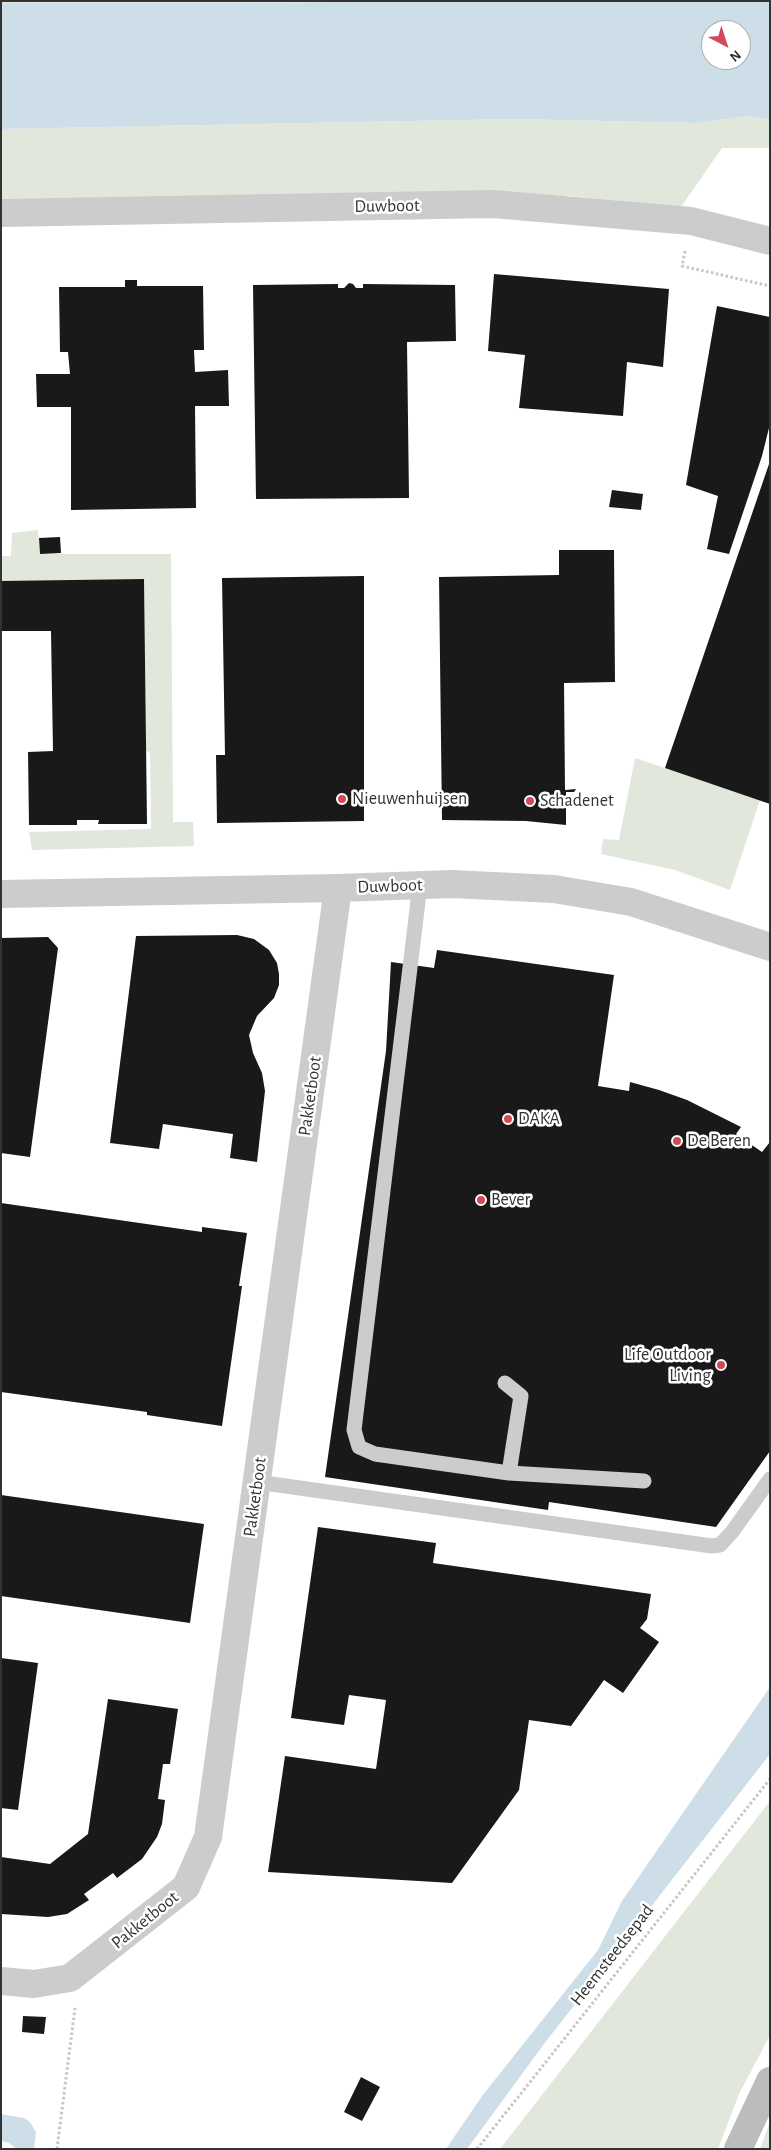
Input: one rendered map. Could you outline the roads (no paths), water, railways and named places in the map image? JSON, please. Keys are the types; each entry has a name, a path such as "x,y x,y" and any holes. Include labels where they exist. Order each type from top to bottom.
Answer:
{"main road":[{"path":"738,2149 770,2081"}],"street":[{"name":"Duwboot","path":"1,213 492,204 691,220 770,241"},
{"name":"Duwboot","path":"1,894 452,884 554,889 630,902 770,947"},
{"name":"Pakketboot","path":"1,1981 34,1984 70,1978 186,1887 208,1837 338,888"}],"lane":[{"path":"420,885 354,1430 359,1447 375,1454 509,1473 644,1482"},
{"path":"505,1383 521,1396 509,1473"},
{"path":"257,1482 712,1546 720,1545 732,1532 770,1479"}],"place":[{"name":"Nieuwenhuijsen","path":"342,799"},
{"name":"Schadenet","path":"530,801"},
{"name":"DAKA","path":"508,1119"},
{"name":"De Beren","path":"677,1141"},
{"name":"Bever","path":"481,1200"},
{"name":"Life Outdoor Living","path":"721,1365"}]}
